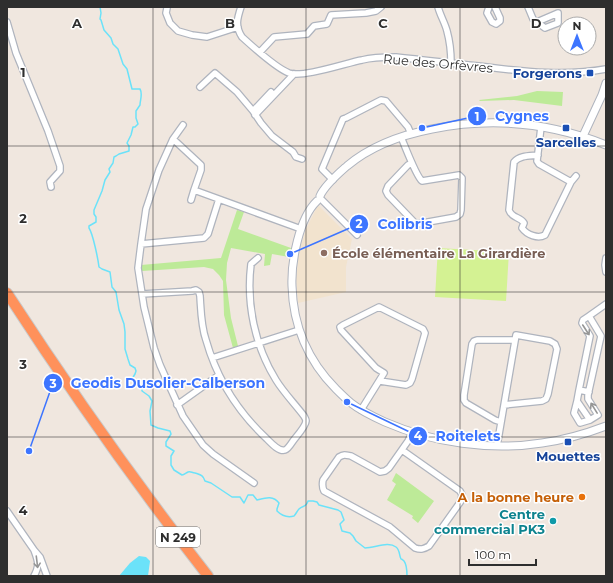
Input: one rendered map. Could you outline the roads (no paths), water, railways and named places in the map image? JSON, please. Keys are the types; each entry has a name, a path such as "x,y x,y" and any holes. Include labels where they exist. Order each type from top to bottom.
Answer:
{"highway":[{"name":"N 249","path":"7,293 64,379 148,498 208,576"},
{"name":"N 249","path":"7,305 104,448 200,576"}],"street":[{"path":"260,52 274,37 307,34 314,26 327,24 331,15 365,10 376,11 381,7"},
{"path":"438,7 447,31 451,63"},
{"path":"489,7 487,13 492,22 496,24 500,22 500,18 495,7"},
{"path":"528,7 533,19 537,22"},
{"path":"167,8 166,13 170,23 178,31 192,35 206,37 238,27"},
{"path":"240,8 238,16 238,31 242,37 280,68 292,73 254,113"},
{"path":"7,22 16,53 48,131 60,166 60,171 50,182 51,187"},
{"name":"Rue des Orfèvres","path":"292,73 311,72 363,59 384,57 549,73 574,73 606,69"},
{"path":"200,86 215,73 237,92 272,136 293,152 296,157 302,159"},
{"path":"583,136 604,95 606,83"},
{"path":"333,180 322,170 343,119 381,100 386,100 408,127 411,134"},
{"path":"606,145 583,136 541,127 502,123 478,123 438,128 411,134 378,145 352,162 322,192 320,199 313,206 301,229 293,260 292,279 292,296 299,330 310,354 321,372 350,403 378,419 412,433 436,439 466,444 497,446 557,441 606,426"},
{"path":"183,125 173,139 159,170 146,209 138,268 142,294 154,348 177,405 183,416 203,445 213,454 254,483"},
{"path":"541,127 537,161 539,164 572,182"},
{"path":"401,137 419,178 422,180 459,175 462,178 460,214 456,217 417,224 388,195 386,191 388,186 408,165 412,163"},
{"path":"173,139 201,165 202,170 191,200"},
{"path":"538,155 517,158 514,162 509,210 510,214 523,220 524,223 522,228 525,232 536,237 545,235 576,176"},
{"path":"194,190 301,229"},
{"path":"141,244 204,238 208,234 219,199"},
{"path":"320,199 357,235"},
{"path":"142,294 192,290 199,292 205,339 219,375 235,402 253,425 279,449 287,449 306,424 306,420 277,381 268,365 259,343 252,314 249,276 251,264 258,258"},
{"path":"606,258 606,272"},
{"path":"589,316 601,336 588,399 598,415 590,420 580,423 574,414 590,336 582,323 582,320 606,304"},
{"path":"361,410 384,373 376,368 341,330 340,327 343,324 379,307 423,329 425,333 410,383 406,385 380,381"},
{"path":"212,358 299,330"},
{"path":"501,422 466,403 464,400 472,344 474,341 515,338 550,341 555,344 556,349 546,399 542,401 504,405"},
{"path":"497,446 515,338"},
{"path":"177,405 219,375"},
{"path":"579,390 589,392"},
{"path":"577,401 590,420"},
{"path":"402,450 460,491 462,495 461,502 429,546 425,549 419,550 415,548 390,528 324,492 322,488 323,480 339,457 343,455 351,456 380,472 385,471 389,468 402,450 412,433"},
{"path":"7,511 40,557 46,576 35,576"},
{"path":"34,550 38,563 38,569 35,576"}],"water":[{"path":"139,556 146,557 150,561 148,576 119,576 130,563"}],"waterway":[{"path":"100,7 100,19 104,30 118,49 123,64 127,69 132,89 140,89 141,95 140,105 136,111 138,124 133,127 127,143 129,146 129,151 114,157 113,163 109,169 110,172 105,180 94,210 96,222 89,226 89,228 94,241 99,267 110,272 112,287 116,292 119,310 124,324 125,349 130,365 135,368 136,371 132,381 141,385 142,391 149,396 152,401 150,411 151,425 170,431 171,434 166,442 166,446 174,451 171,456 171,465 174,470 182,475 188,472 200,475 205,481 211,483 232,497 240,497 244,503 248,495 253,495 257,500 263,498 272,498 277,500 279,503 277,511 285,516 294,516 299,509 306,505 308,501 317,502 319,505 338,510 341,512 344,520 340,524 342,531 350,533 356,541 365,548 385,545 393,545 396,547 399,551 401,559 406,564 407,576"}],"place":[{"name":"Forgerons","path":"590,73"},
{"name":"Cygnes","path":"422,128"},
{"name":"Sarcelles","path":"566,128"},
{"name":"École élémentaire La Girardière","path":"324,253"},
{"name":"Colibris","path":"290,254"},
{"name":"Roitelets","path":"347,402"},
{"name":"Mouettes","path":"568,442"},
{"name":"Geodis Dusolier-Calberson","path":"29,451"},
{"name":"A la bonne heure","path":"582,497"},
{"name":"Centre commercial PK3","path":"553,521"}]}
